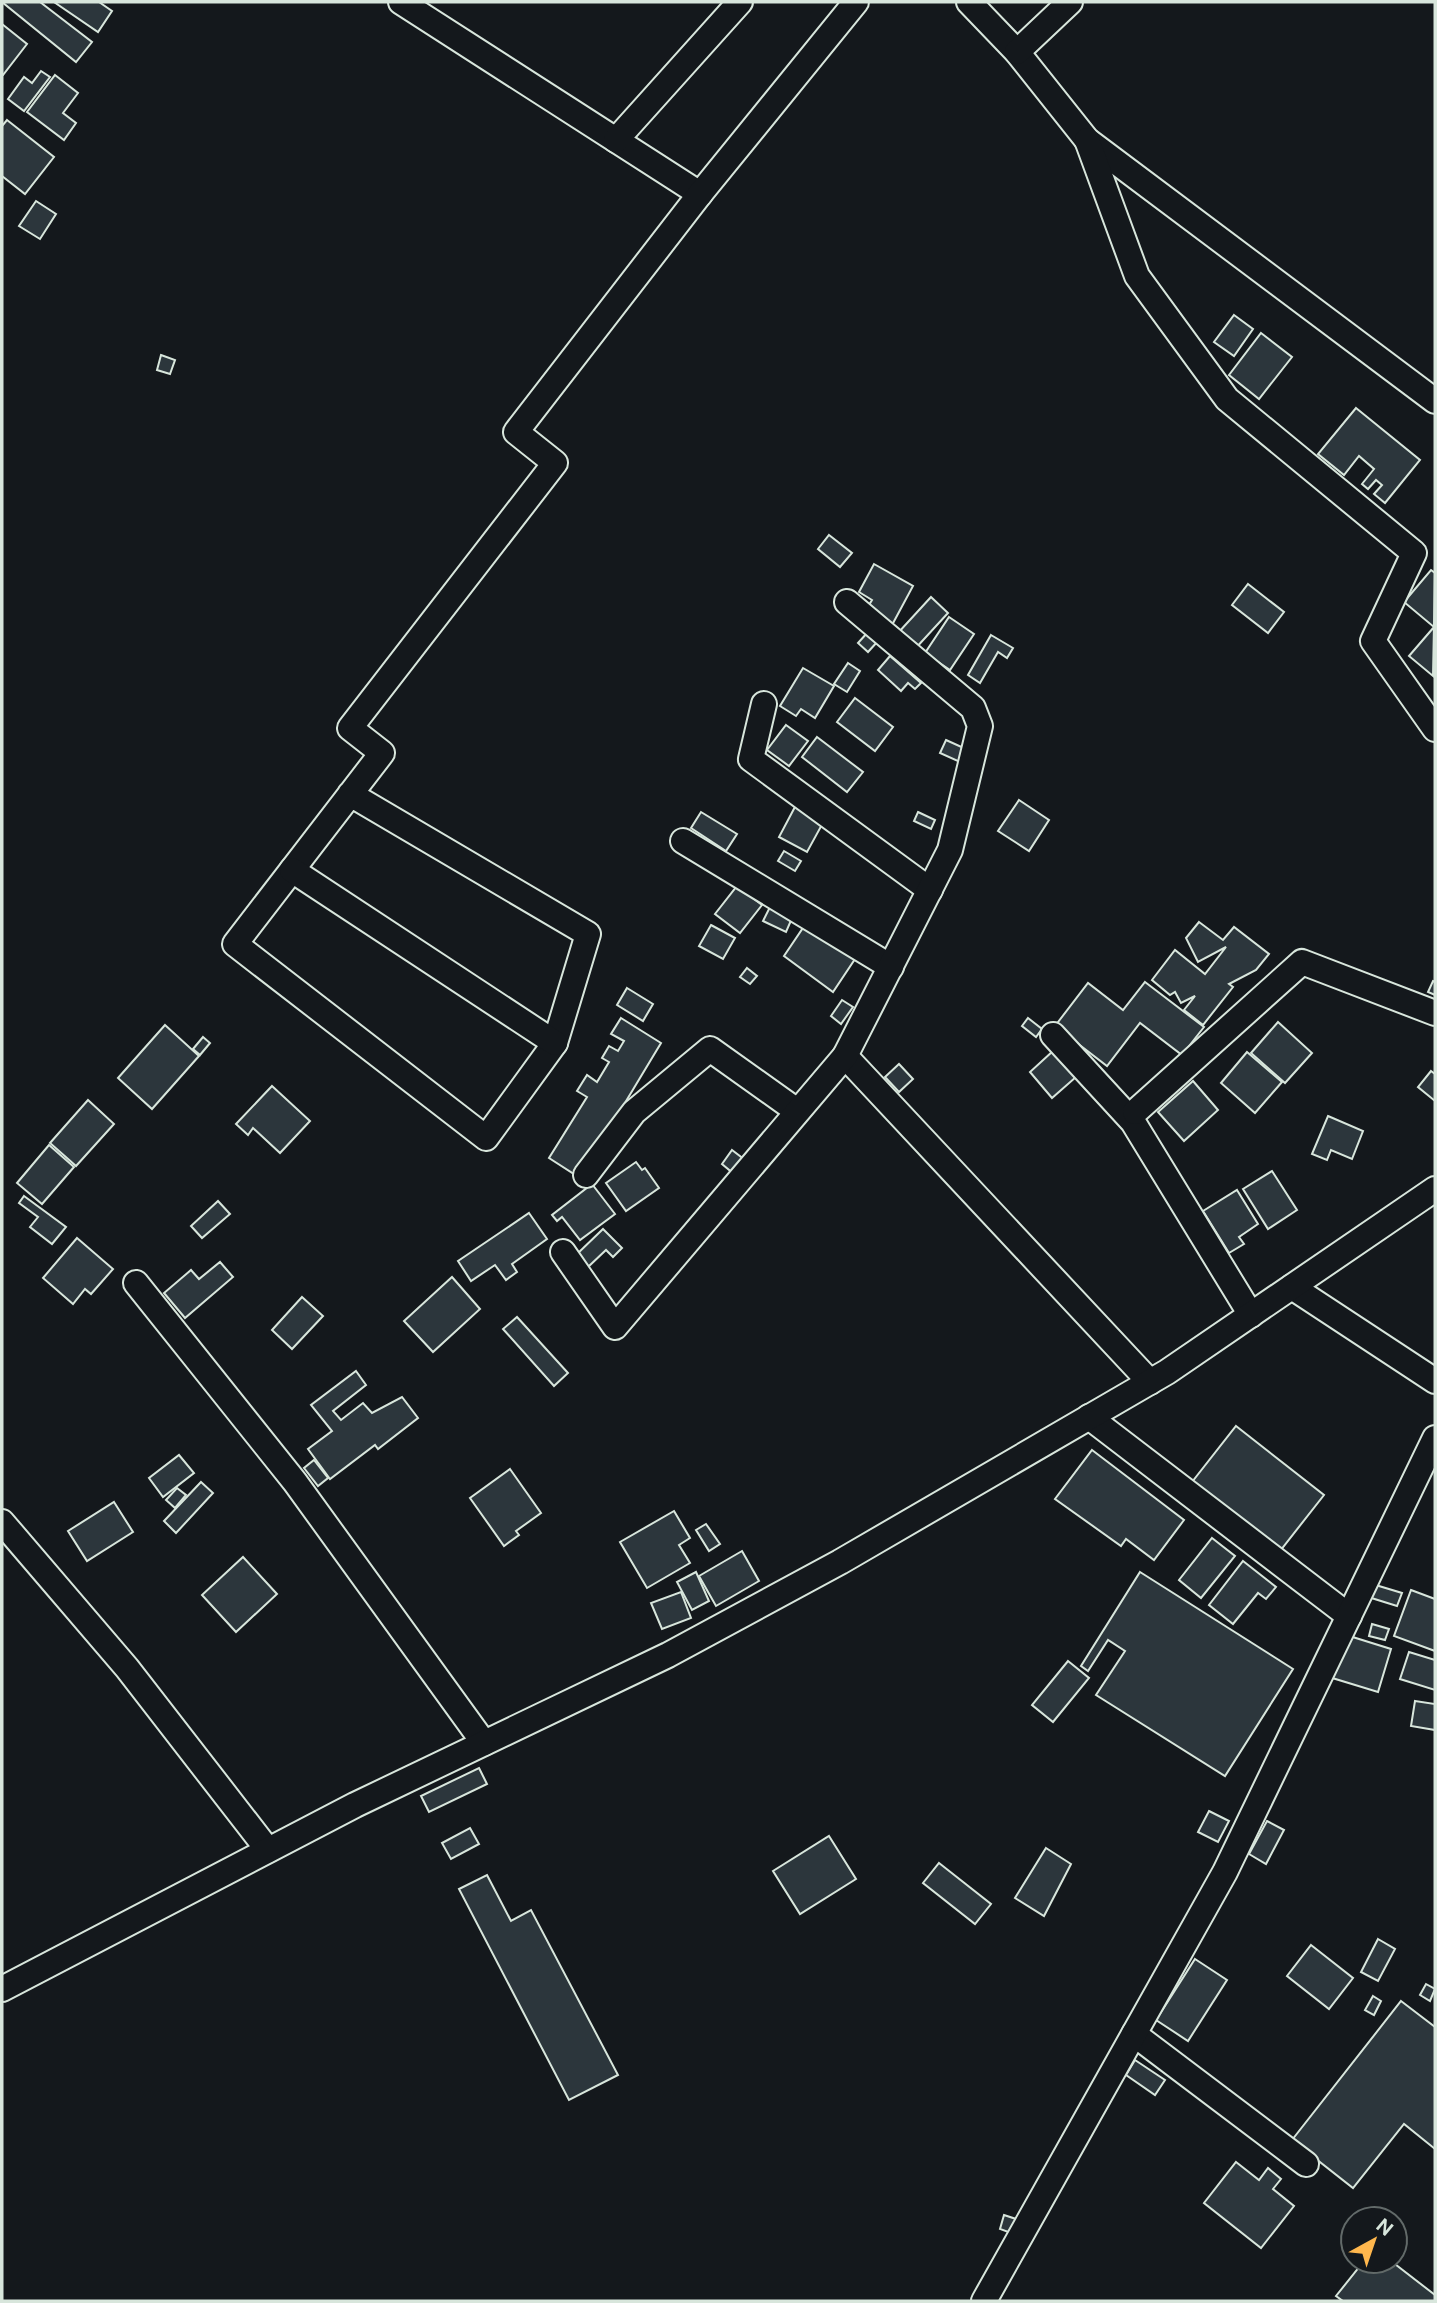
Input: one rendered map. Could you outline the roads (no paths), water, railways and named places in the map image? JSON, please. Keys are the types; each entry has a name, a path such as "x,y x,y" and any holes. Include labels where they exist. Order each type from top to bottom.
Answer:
{"street":[{"path":"401,2 700,194"},
{"path":"616,140 740,2"},
{"path":"350,794 588,934 555,1043 486,1138 235,944 350,794 382,754 350,728 555,463 516,432 700,194 856,2"},
{"path":"969,2 1017,52 1087,140 1435,401"},
{"path":"1017,52 1070,2"},
{"path":"1087,140 1138,276 1227,399 1414,553 1373,641 1435,729"},
{"path":"563,1252 615,1326 845,1056 950,850 980,726 973,708 847,602"},
{"path":"764,704 751,759 930,890"},
{"path":"683,841 891,967"},
{"path":"292,870 555,1043"},
{"path":"1135,1112 1302,962 1435,1013"},
{"path":"1053,1035 1133,1122 1251,1315"},
{"path":"586,1175 634,1112 710,1049 797,1111"},
{"path":"845,1056 1150,1382"},
{"path":"2,1989 268,1850 668,1655 840,1562 1150,1382 1435,1189"},
{"path":"136,1283 295,1482 484,1743"},
{"path":"1292,1287 1435,1381"},
{"path":"1089,1417 1349,1616"},
{"path":"984,2301 1224,1872 1435,1438"},
{"path":"2,1522 127,1668 268,1850"},
{"path":"1134,2034 1306,2164"}]}
